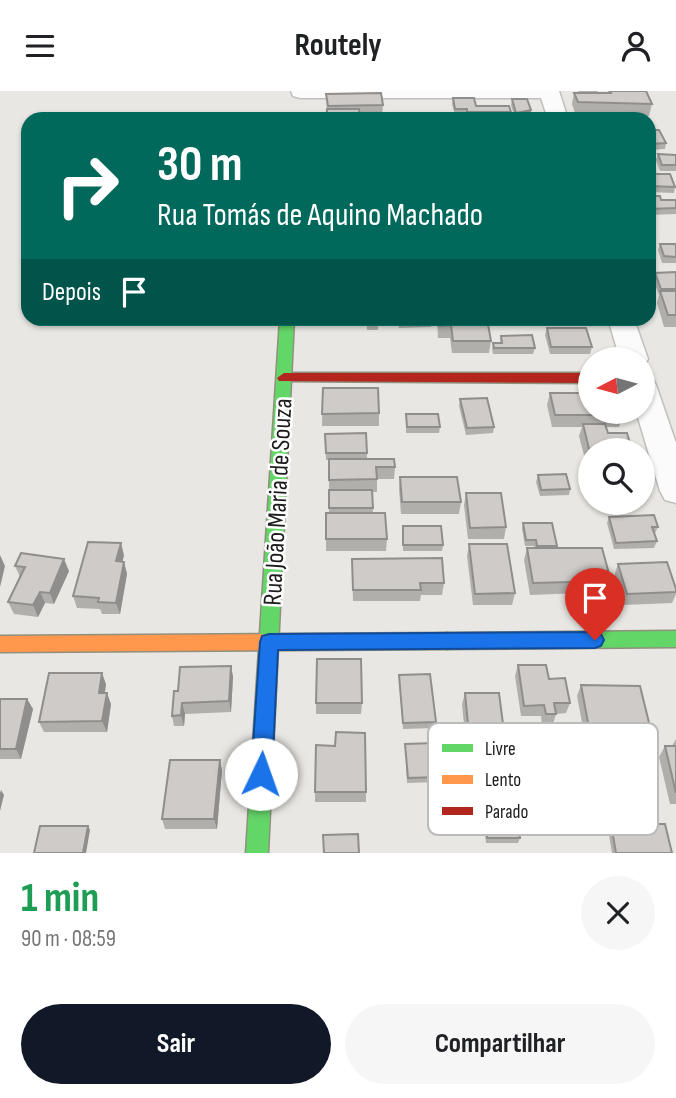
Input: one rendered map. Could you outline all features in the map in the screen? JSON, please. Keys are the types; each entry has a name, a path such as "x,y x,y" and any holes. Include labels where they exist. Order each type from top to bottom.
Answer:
{"street":[{"path":"300,96 549,91 556,112"},
{"name":"Rua João Maria de Souza","path":"257,853 287,326"},
{"path":"623,326 630,347"},
{"path":"284,378 578,378"},
{"path":"655,424 676,491"},
{"path":"0,644 676,639"}],"building":[{"path":"610,91 646,91 652,104 578,102 574,93 611,93"},
{"path":"381,93 383,105 328,106 326,94"},
{"path":"453,98 474,98 476,106 509,106 511,112 467,112 467,109 455,109"},
{"path":"512,99 527,99 531,110 516,112"},
{"path":"327,109 359,109 359,112 327,112"},
{"path":"656,130 659,130 666,143 656,144"},
{"path":"658,154 676,155 676,165 662,165"},
{"path":"656,174 670,174 675,187 656,186"},
{"path":"656,196 660,196 661,200 676,200 676,208 656,209"},
{"path":"660,244 676,244 676,257 664,256"},
{"path":"676,272 676,289 661,289 656,273"},
{"path":"660,291 676,291 676,315 668,315"},
{"path":"451,326 488,326 491,341 453,341"},
{"path":"547,328 586,328 592,347 578,347 551,347"},
{"path":"532,335 535,348 494,348 493,343 502,343 501,336"},
{"path":"323,388 378,388 379,413 322,414"},
{"path":"550,393 578,393 578,415 555,415"},
{"path":"487,398 494,427 467,428 460,399"},
{"path":"406,414 438,414 440,427 407,427"},
{"path":"583,424 605,424 608,433 627,433 628,438 586,438"},
{"path":"366,433 367,453 326,453 325,434"},
{"path":"329,459 394,459 395,467 376,467 377,479 329,480"},
{"path":"566,474 570,489 541,490 538,475"},
{"path":"400,477 457,477 461,502 402,502"},
{"path":"329,490 372,490 373,508 329,508"},
{"path":"466,493 501,493 506,527 470,528"},
{"path":"326,513 385,513 387,539 326,539"},
{"path":"654,515 658,527 652,527 657,541 616,543 609,517"},
{"path":"523,523 552,523 557,546 537,546 536,540 526,540"},
{"path":"403,526 441,526 443,545 403,545"},
{"path":"88,542 121,543 116,561 124,562 116,603 98,602 99,598 73,596"},
{"path":"469,544 507,544 515,593 475,594"},
{"path":"527,548 602,548 611,581 533,583"},
{"path":"21,553 64,559 50,593 40,592 33,605 8,602 25,567 15,566"},
{"path":"442,558 444,583 420,583 421,590 353,590 352,559"},
{"path":"667,562 676,592 627,594 618,564"},
{"path":"317,659 361,659 362,703 316,703"},
{"path":"518,665 546,665 549,679 565,678 570,703 554,703 556,714 546,714 544,705 524,706"},
{"path":"231,666 229,701 182,703 181,715 172,716 180,667"},
{"path":"49,673 102,673 99,693 107,693 102,721 39,722"},
{"path":"430,674 436,722 403,723 399,675"},
{"path":"581,685 640,686 649,723 588,723"},
{"path":"465,693 499,693 503,723 468,723"},
{"path":"0,699 27,699 16,749 0,749"},
{"path":"336,732 365,733 366,792 315,792 316,745 335,746"},
{"path":"428,743 428,777 408,778 405,744"},
{"path":"665,746 676,746 676,793"},
{"path":"170,760 220,760 214,819 162,819"},
{"path":"658,824 665,824 672,853 616,853 613,835 658,835"},
{"path":"40,826 88,826 83,853 34,853"},
{"path":"358,834 359,853 324,853 323,835"},
{"path":"487,835 520,835 520,838 487,838"}],"traffic: fast":[{"path":"257,853 287,326"},
{"path":"447,641 676,639"}],"traffic: slow":[{"path":"0,644 447,641"}],"traffic: jam":[{"path":"284,378 578,378"}],"route":[{"path":"261,774 269,642 595,640"}]}
